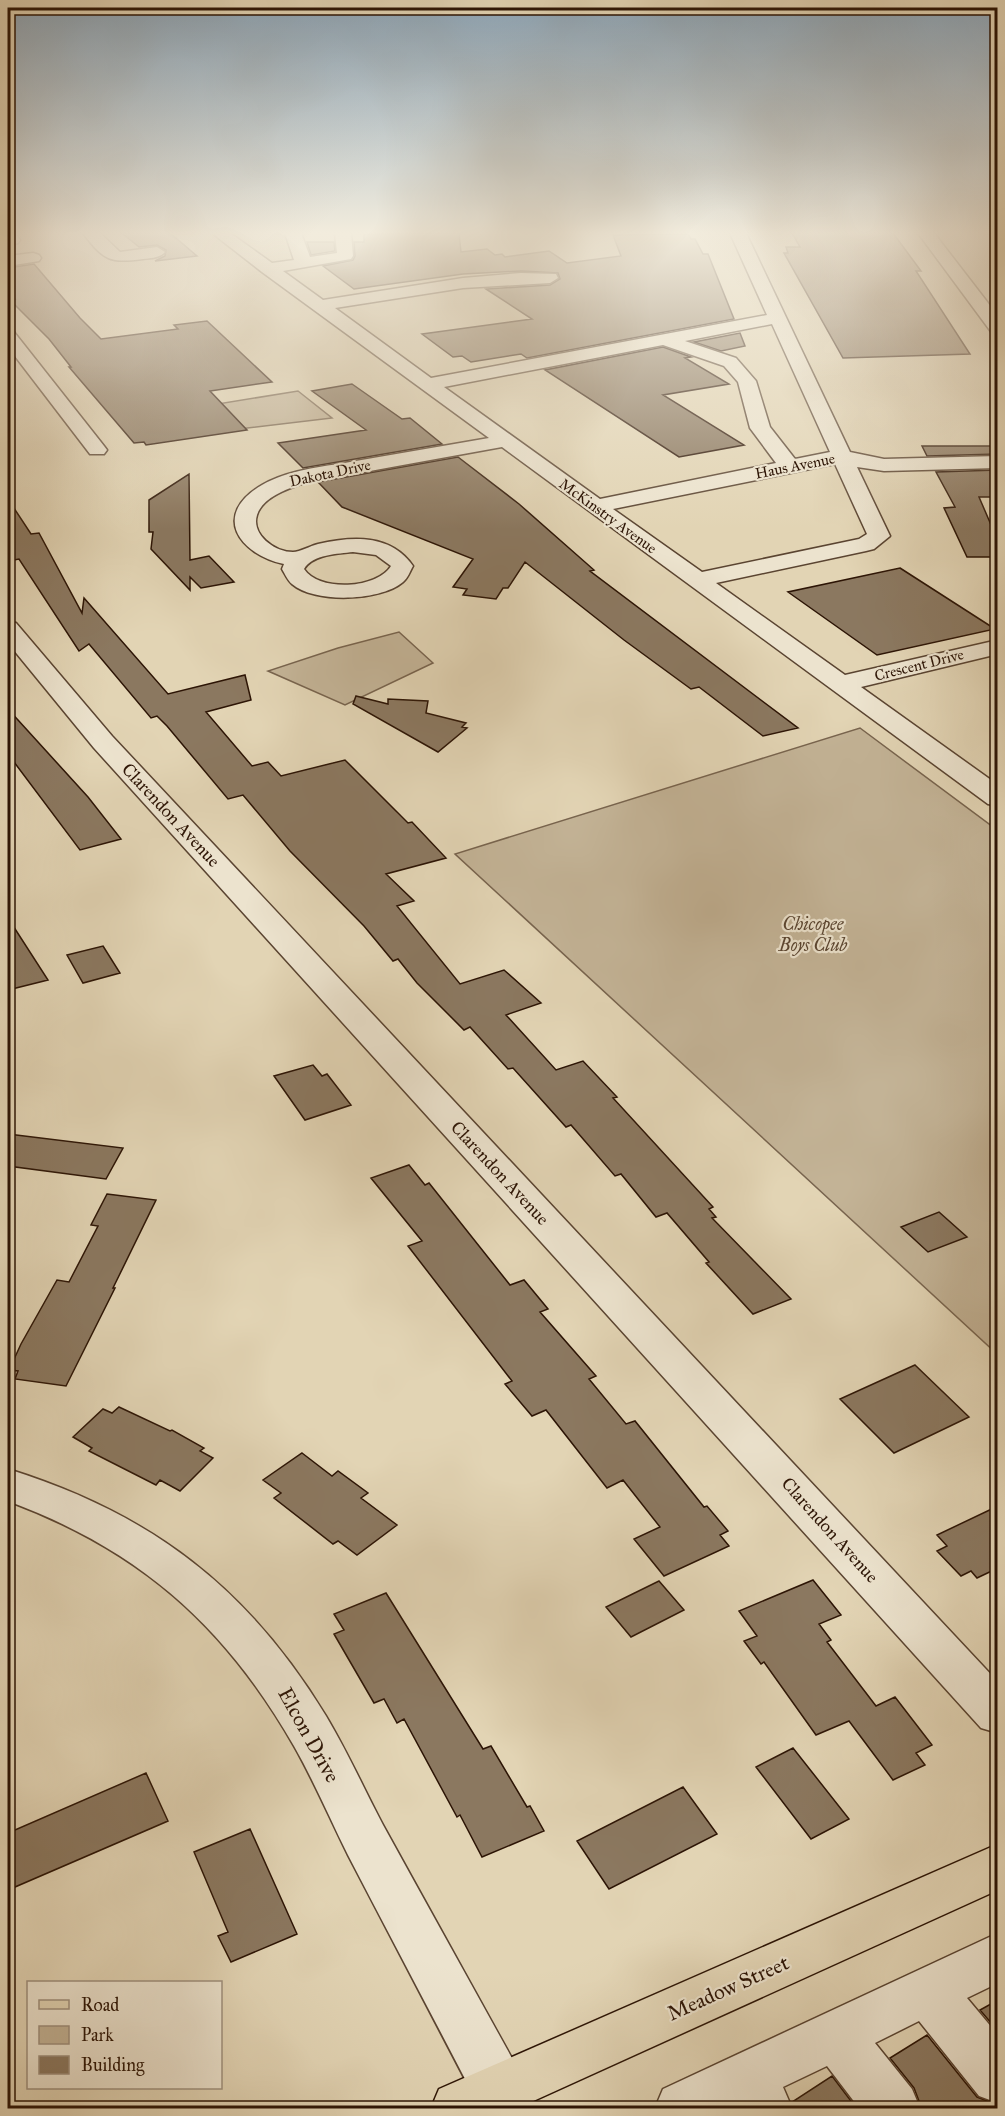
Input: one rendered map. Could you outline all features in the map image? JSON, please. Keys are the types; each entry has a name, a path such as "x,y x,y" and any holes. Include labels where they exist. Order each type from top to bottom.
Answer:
{"main road":[{"name":"Meadow Street","path":"479,2099 998,1866"}],"street":[{"name":"McKinstry Avenue","path":"355,332 998,798"},
{"path":"428,384 704,332"},
{"path":"697,580 866,544 879,536 783,332"},
{"path":"8,336 97,450"},
{"path":"665,339 730,362 747,381 760,428 790,467"},
{"name":"Dakota Drive","path":"298,560 271,553 255,543 248,534 244,520 248,507 267,491 312,476 506,441"},
{"name":"Haus Avenue","path":"595,506 842,456 884,465 998,462"},
{"name":"Clarendon Avenue","path":"8,628 62,695 134,775 998,1714"},
{"name":"Crescent Drive","path":"840,684 998,647"},
{"path":"963,654 998,670"},
{"name":"Elcon Drive","path":"8,1485 70,1507 144,1547 195,1584 256,1650 304,1720 479,2099"},
{"path":"682,2109 754,2094 836,2035 998,1957"},
{"path":"928,1991 998,2077"},
{"path":"836,2035 893,2109"}],"green space":[{"path":"298,391 332,418 204,433 193,408"},
{"path":"399,632 433,663 345,705 268,671 338,648"},
{"name":"Chicopee Boys Club","path":"860,728 997,830 997,1354 455,854"}],"building":[{"path":"42,332 94,332 101,339 157,332 218,332 272,382 210,391 247,430 146,445 144,442 134,443 69,367 71,367"},
{"path":"439,332 666,332 527,358 521,354 471,362 462,356 453,357 422,334"},
{"path":"828,332 956,332 970,354 843,358"},
{"path":"740,333 745,346 721,351 694,342"},
{"path":"663,347 691,357 685,358 729,384 663,395 744,445 679,457 545,370"},
{"path":"352,384 402,419 410,418 442,444 303,468 278,443 366,430 312,391"},
{"path":"922,446 998,446 998,454 927,456"},
{"path":"458,457 519,504 594,570 590,571 798,728 763,736 699,687 691,689 525,562 508,588 503,588 496,599 463,595 467,589 453,587 473,559 342,507 318,482"},
{"path":"998,470 998,497 979,497 998,541 996,557 967,557 944,508 955,507 936,472"},
{"path":"189,474 190,560 209,556 234,582 201,588 190,577 190,590 151,549 153,532 149,532 149,500"},
{"path":"8,499 31,534 39,533 82,613 84,598 168,694 245,675 251,700 206,712 252,766 268,762 281,776 345,760 408,823 412,822 446,858 386,874 414,901 397,906 460,984 504,970 541,1003 506,1015 556,1070 583,1061 617,1097 613,1098 713,1207 709,1209 716,1217 712,1218 791,1299 753,1314 706,1263 709,1262 667,1213 656,1217 621,1174 615,1176 571,1125 566,1127 513,1068 508,1069 470,1027 464,1030 417,983 398,959 393,961 364,926 290,851 243,795 228,799 167,726 157,716 151,718 89,644 79,651 19,559 8,561"},
{"path":"900,568 995,629 877,655 788,592"},
{"path":"356,696 388,704 388,699 428,701 426,713 466,723 462,727 467,728 438,752 353,704"},
{"path":"8,709 88,797 121,839 80,850 8,754"},
{"path":"8,918 48,980 8,990"},
{"path":"103,946 120,973 83,983 67,955"},
{"path":"313,1065 322,1076 327,1074 351,1105 305,1120 274,1076"},
{"path":"8,1134 123,1148 106,1179 8,1166"},
{"path":"409,1165 425,1185 429,1183 510,1285 524,1280 548,1309 540,1312 596,1376 589,1379 626,1424 635,1421 704,1507 707,1506 728,1531 720,1535 729,1546 664,1576 634,1539 660,1527 623,1480 607,1488 546,1410 532,1416 505,1384 512,1381 408,1246 422,1241 371,1178"},
{"path":"107,1194 156,1200 66,1386 15,1379 18,1371 9,1370 21,1344 57,1280 69,1282 98,1226 91,1225"},
{"path":"939,1212 967,1237 928,1252 901,1227"},
{"path":"915,1365 969,1417 894,1453 840,1399"},
{"path":"119,1407 172,1430 204,1448 200,1451 213,1458 180,1491 160,1480 156,1485 89,1451 92,1448 73,1437 103,1409 112,1413"},
{"path":"302,1453 332,1476 338,1471 368,1493 361,1498 397,1525 357,1555 338,1541 333,1544 274,1498 281,1493 263,1480"},
{"path":"998,1506 998,1568 977,1578 971,1571 961,1576 937,1551 947,1546 937,1535"},
{"path":"813,1580 841,1615 819,1624 831,1640 827,1642 876,1706 895,1697 932,1745 916,1753 925,1765 893,1780 849,1721 816,1735 764,1662 761,1664 744,1641 757,1636 739,1611"},
{"path":"659,1581 684,1610 631,1637 606,1607"},
{"path":"386,1593 483,1749 491,1746 544,1831 482,1857 460,1815 457,1817 404,1719 397,1723 384,1699 374,1703 334,1634 344,1630 334,1614"},
{"path":"793,1748 849,1819 811,1839 756,1767"},
{"path":"146,1773 168,1821 8,1890 8,1833"},
{"path":"683,1787 717,1834 609,1889 577,1841"},
{"path":"250,1829 297,1934 231,1962 218,1936 228,1932 194,1852"},
{"path":"998,2000 998,2031 980,2010"},
{"path":"927,2035 977,2097 998,2105 998,2109 922,2109 914,2088 890,2058"},
{"path":"832,2076 857,2109 794,2109 792,2102"}]}
